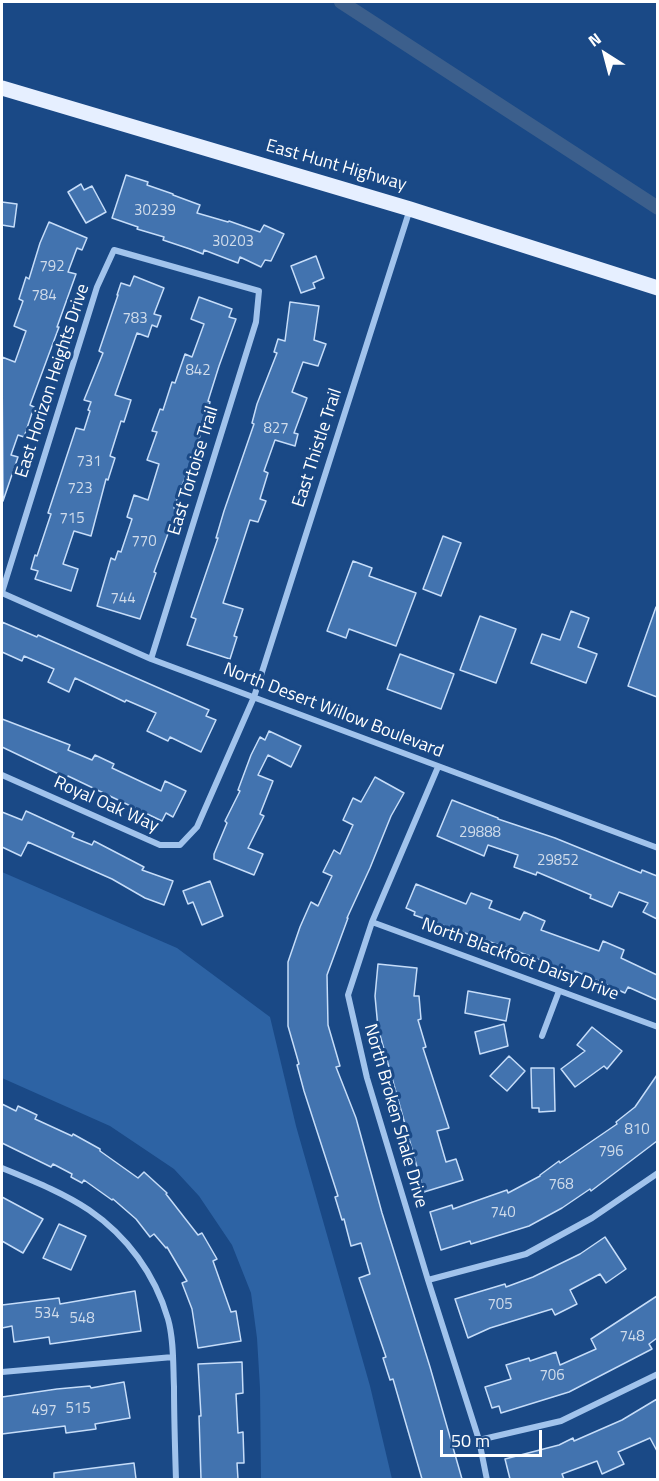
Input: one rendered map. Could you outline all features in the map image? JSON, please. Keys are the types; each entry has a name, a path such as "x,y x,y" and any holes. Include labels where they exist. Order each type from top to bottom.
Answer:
{"main road":[{"name":"East Hunt Highway","path":"2,88 410,208 657,288"}],"street":[{"name":"East Thistle Trail","path":"254,697 410,208"},
{"name":"East Tortoise Trail","path":"114,250 259,291 256,322 151,658"},
{"name":"East Horizon Heights Drive","path":"2,592 97,287 114,250"},
{"name":"North Desert Willow Boulevard","path":"2,592 151,658 657,848"},
{"name":"Royal Oak Way","path":"2,775 160,845 180,845 197,827 254,697"},
{"name":"North Broken Shale Drive","path":"438,766 372,922 348,995 367,1078 479,1440 487,1479"},
{"name":"North Blackfoot Daisy Drive","path":"372,922 657,1027"},
{"path":"542,1036 559,991"},
{"path":"2,1168 88,1210 122,1236 140,1258 157,1288 169,1320 173,1357 176,1479"},
{"path":"428,1280 526,1254 592,1218 657,1173"},
{"path":"2,1372 173,1357"},
{"path":"479,1440 561,1421 657,1374"}],"shaded area":[{"path":"2,872 177,948 270,1017 296,1126 370,1386 392,1479 261,1479 257,1338 251,1293 232,1245 199,1196 174,1169 110,1126 2,1078"}],"building":[{"path":"126,175 200,205 197,213 260,232 264,225 284,234 271,261 265,260 261,267 240,257 238,263 204,250 203,254 163,240 164,237 112,218"},
{"path":"81,184 84,190 92,186 106,212 86,223 68,192"},
{"path":"2,202 17,204 14,227 2,225"},
{"path":"49,222 87,238 82,250 77,248 68,272 76,274 30,405 34,407 24,437 18,435 11,455 18,457 3,501 2,357 15,362 26,331 14,326 23,301 19,299 26,277 29,279"},
{"path":"316,256 324,278 313,283 315,288 301,293 291,266"},
{"path":"134,276 164,288 154,314 161,316 157,327 152,325 148,337 137,333 115,395 131,400 124,422 121,421 110,456 115,458 108,480 106,479 91,536 74,531 63,564 78,569 71,591 35,579 38,571 31,569 51,514 48,513 76,428 84,430 90,411 88,410 91,402 84,400 103,353 99,351 121,283 130,286"},
{"path":"199,297 232,309 229,317 236,319 219,366 208,401 210,402 204,425 174,508 177,509 140,619 97,606 111,558 115,560 118,551 121,552 132,519 127,517 134,495 148,500 159,464 147,460 157,432 152,431 160,409 163,410 172,382 175,383 185,354 192,357 204,324 191,319"},
{"path":"290,302 319,306 314,340 326,344 318,366 303,362 292,392 307,398 294,433 298,434 295,446 275,440 264,471 268,473 260,499 266,501 258,522 250,520 223,603 243,609 234,636 237,637 230,659 187,645 196,619 191,617 254,424 252,423 257,404 277,353 274,352 278,339 285,341"},
{"path":"443,536 461,543 441,596 423,589"},
{"path":"353,561 372,568 369,576 416,593 396,646 349,629 346,638 327,631"},
{"path":"657,607 657,697 628,686"},
{"path":"571,611 589,618 578,647 597,654 586,683 531,663 542,634 560,640"},
{"path":"480,616 516,629 496,683 460,670"},
{"path":"2,622 37,637 38,635 209,710 206,716 216,720 201,752 170,737 168,741 147,731 156,713 126,700 125,702 75,678 69,692 48,682 54,669 24,656 22,661 2,652"},
{"path":"400,654 454,674 441,709 387,689"},
{"path":"2,719 70,745 68,750 92,760 95,755 114,764 112,768 161,791 165,781 186,791 173,817 166,813 162,821 2,747"},
{"path":"269,731 301,746 291,767 268,755 258,775 273,781 260,814 264,816 248,848 263,854 254,875 214,859 214,854 227,823 225,821 240,791 238,790 251,755 260,737 265,740"},
{"path":"375,777 404,793 391,816 347,918 327,975 328,1025 340,1066 336,1067 356,1118 382,1213 462,1479 422,1479 393,1379 390,1380 383,1358 386,1357 359,1278 370,1274 361,1243 351,1246 344,1219 342,1220 335,1197 338,1196 304,1091 288,1026 288,962 300,927 311,902 318,906 332,876 323,872 334,850 340,854 353,825 343,820 353,798 361,802"},
{"path":"452,800 641,873 642,870 657,876 657,919 643,912 648,903 619,892 612,907 590,898 591,895 537,872 536,875 514,867 518,855 488,845 484,856 437,836"},
{"path":"26,811 74,833 72,837 92,845 94,841 144,867 142,870 173,881 164,905 28,842 21,856 2,847 2,812 22,820"},
{"path":"210,881 223,916 202,925 193,902 188,904 183,891"},
{"path":"416,884 466,904 471,893 492,901 489,908 520,920 524,912 545,921 541,930 599,951 603,941 624,950 621,958 657,975 657,1000 628,987 625,993 575,971 574,974 414,915 415,912 406,908"},
{"path":"378,964 417,968 414,996 419,996 421,1019 418,1020 426,1047 423,1048 449,1128 437,1131 446,1162 456,1159 463,1180 424,1192 378,1028 375,996"},
{"path":"468,991 510,999 506,1021 465,1013"},
{"path":"504,1024 508,1046 480,1054 475,1032"},
{"path":"592,1027 622,1051 607,1069 604,1066 575,1087 561,1069 585,1051 577,1045"},
{"path":"509,1056 525,1071 507,1091 490,1076"},
{"path":"531,1068 554,1068 555,1111 539,1112 539,1108 532,1108"},
{"path":"657,1075 657,1141 591,1191 590,1189 529,1226 471,1244 470,1241 441,1250 430,1212 452,1205 453,1209 507,1190 508,1193 540,1176 617,1124 616,1122 635,1107"},
{"path":"2,1104 16,1111 18,1106 37,1115 35,1119 72,1136 73,1134 100,1149 138,1178 144,1172 167,1193 198,1235 202,1233 217,1259 213,1261 231,1312 236,1311 241,1341 198,1348 192,1309 182,1283 187,1281 167,1247 154,1234 150,1237 136,1219 113,1199 84,1180 82,1183 71,1177 72,1174 53,1164 51,1167 2,1143"},
{"path":"2,1197 43,1219 23,1253 2,1241"},
{"path":"59,1224 86,1236 71,1270 43,1258"},
{"path":"605,1237 626,1269 606,1283 600,1274 570,1290 577,1304 555,1315 552,1309 490,1328 468,1338 455,1299 505,1284 506,1287 533,1277 580,1254"},
{"path":"135,1291 141,1331 50,1344 49,1337 14,1342 12,1326 2,1328 2,1305 59,1298 60,1304"},
{"path":"657,1296 657,1338 649,1344 652,1349 569,1392 501,1413 499,1406 492,1408 485,1387 511,1379 506,1365 529,1358 530,1361 556,1352 560,1365 596,1349 591,1339"},
{"path":"242,1362 243,1393 236,1394 238,1433 243,1432 244,1463 237,1463 238,1479 201,1479 198,1364"},
{"path":"124,1382 130,1418 95,1424 96,1429 66,1433 65,1426 2,1434 2,1397 57,1389 90,1386 91,1388"},
{"path":"657,1399 657,1451 650,1438 618,1452 624,1464 602,1474 597,1461 562,1474 564,1479 510,1479 505,1459 559,1445 573,1438 574,1441 622,1420"},
{"path":"134,1463 136,1479 54,1479 54,1473"}],"waterway":[{"path":"341,2 658,208"}]}
